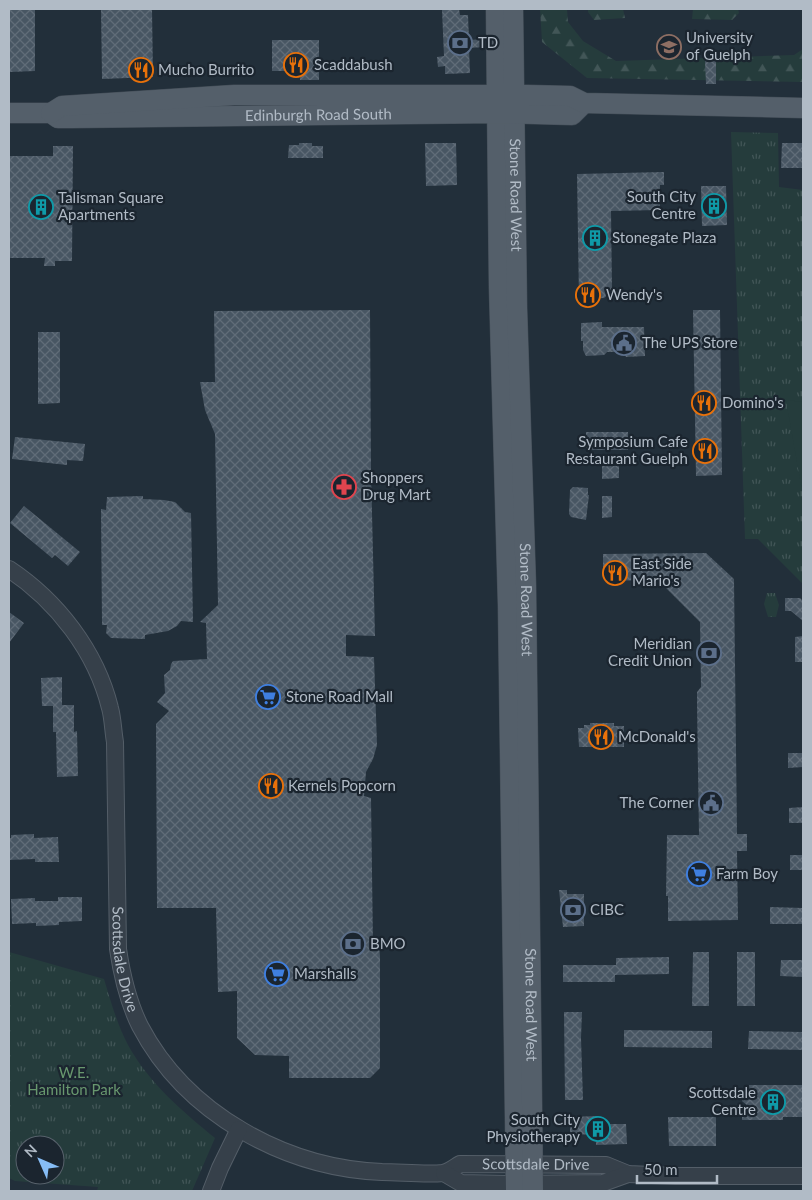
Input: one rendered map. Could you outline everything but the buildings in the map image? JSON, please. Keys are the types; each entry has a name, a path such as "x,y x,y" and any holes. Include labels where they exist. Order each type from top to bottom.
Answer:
{"main road":[{"name":"Stone Road West","path":"496,9 506,104 517,308 526,586 530,940 522,998"},
{"name":"Stone Road West","path":"513,9 506,104 499,286 511,766 512,921 522,998 525,1180"},
{"name":"Edinburgh Road South","path":"9,113 51,113 58,118 72,118 506,104 572,114 584,103 803,108"},
{"path":"499,286 517,308"},
{"path":"511,766 528,784"},
{"path":"512,921 530,940"}],"street":[{"name":"Scottsdale Drive","path":"9,569 48,601 79,638 96,669 110,708 116,760 118,950 122,971 129,998 139,1024 163,1063 178,1081 206,1106 239,1129 291,1153 348,1169 380,1172 444,1173 460,1164 525,1180 606,1165 628,1174 803,1176"},
{"path":"211,1191 239,1129"}],"green space":[{"path":"540,9 567,9 568,22 583,41 616,61 794,55 803,49 803,82 587,78 542,42"},
{"path":"588,9 623,9 625,18 594,20"},
{"path":"693,9 738,9 739,13 732,20 692,19"},
{"path":"731,132 778,133 779,187 803,190 803,584 758,539 745,539"},
{"path":"786,400 803,402 803,490 801,485"},
{"path":"767,593 775,593 779,605 776,617 768,617 764,604"},
{"name":"W.E. Hamilton Park","path":"9,952 104,979 114,1013 136,1059 167,1096 215,1138 192,1191 97,1191 98,1187 65,1185 65,1135 15,1135 15,1181 9,1178"}],"place":[{"name":"TD","path":"460,43"},
{"name":"University of Guelph","path":"669,47"},
{"name":"Scaddabush","path":"296,65"},
{"name":"Mucho Burrito","path":"141,70"},
{"name":"South City Centre","path":"714,206"},
{"name":"Talisman Square Apartments","path":"41,207"},
{"name":"Stonegate Plaza","path":"595,238"},
{"name":"Wendy's","path":"588,295"},
{"name":"The UPS Store","path":"624,343"},
{"name":"Domino's","path":"704,403"},
{"name":"Symposium Cafe Restaurant Guelph","path":"705,451"},
{"name":"Shoppers Drug Mart","path":"344,487"},
{"name":"East Side Mario's","path":"615,573"},
{"name":"Meridian Credit Union","path":"709,653"},
{"name":"Stone Road Mall","path":"268,697"},
{"name":"McDonald's","path":"601,737"},
{"name":"Kernels Popcorn","path":"271,786"},
{"name":"The Corner","path":"711,803"},
{"name":"Farm Boy","path":"699,874"},
{"name":"CIBC","path":"573,910"},
{"name":"BMO","path":"353,944"},
{"name":"Marshalls","path":"277,974"},
{"name":"Scottsdale Centre","path":"773,1102"},
{"name":"South City Physiotherapy","path":"598,1129"}]}
